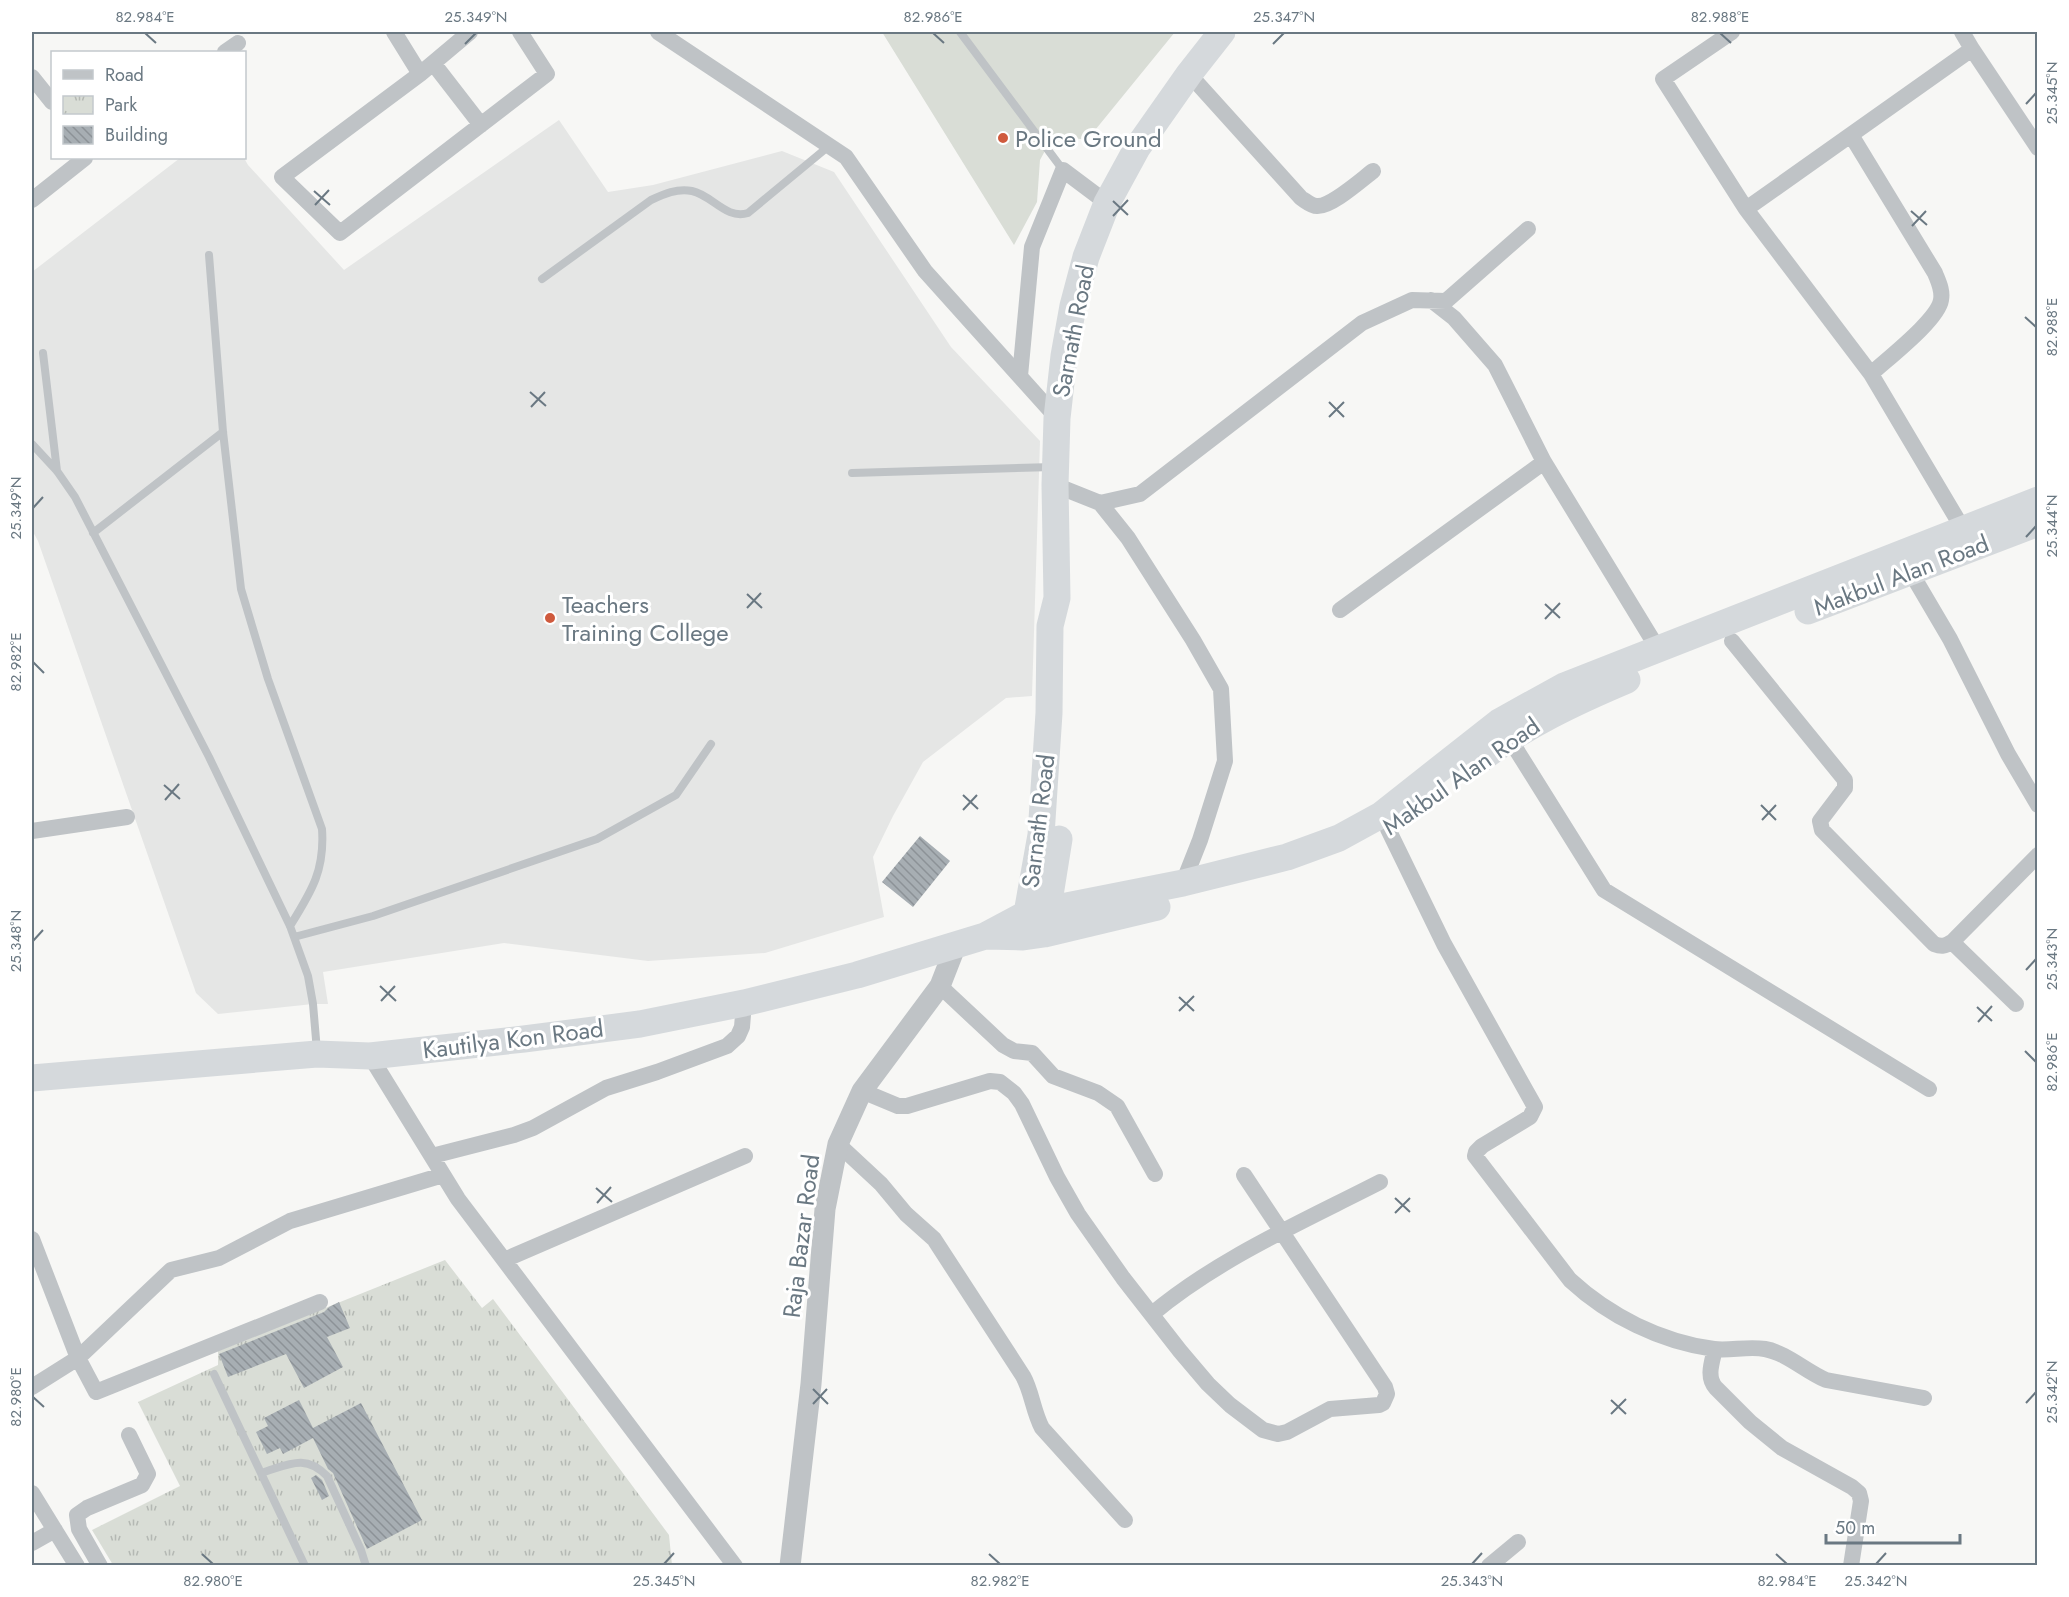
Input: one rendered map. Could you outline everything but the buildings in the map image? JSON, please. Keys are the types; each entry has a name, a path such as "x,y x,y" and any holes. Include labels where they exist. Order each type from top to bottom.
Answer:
{"highway":[{"name":"Sarnath Road","path":"1035,924 1049,713 1050,626 1057,598 1055,476 1057,418 1064,356 1073,306 1086,257 1107,203 1137,148 1188,74 1222,32"},
{"name":"Makbul Alan Road","path":"1035,924 1287,857 1339,838 1381,815 1499,722 1564,686 2037,500"},
{"name":"Makbul Alan Road","path":"1035,924 1295,873 1341,855 1388,829 1509,738 1566,706 1639,675 2037,523"},
{"name":"Kautilya Kon Road","path":"32,1078 317,1054 370,1056 524,1040 640,1024 744,1003 857,975 985,936 1035,924"}],"street":[{"path":"394,32 481,125"},
{"path":"470,32 427,69 282,177 340,233 548,74 520,32"},
{"path":"658,32 846,157 925,271 1057,418"},
{"path":"1732,32 1663,79 1746,209 1871,374 1963,529"},
{"path":"1962,32 2037,148"},
{"path":"1746,209 1972,50"},
{"path":"1188,74 1309,204 1317,207 1327,205 1373,171"},
{"path":"32,77 51,101"},
{"path":"1851,135 1935,273 1941,288 1941,300 1929,321 1871,374"},
{"path":"32,200 84,159"},
{"path":"1020,376 1032,247 1064,170 1107,203"},
{"path":"1100,503 1140,494 1362,323 1412,300 1446,301 1528,229"},
{"path":"1431,300 1454,318 1495,365 1544,462 1658,649"},
{"path":"1340,610 1544,462"},
{"path":"1055,476 1100,503 1134,547 1221,689 1225,761 1200,840 1183,883"},
{"path":"1910,572 1950,639 2008,754 2037,805"},
{"path":"1732,641 1845,780 1845,788 1820,822 1825,836 1934,944 1940,947 1952,942 2037,855"},
{"path":"1509,738 1604,890 1929,1089"},
{"path":"32,831 127,817"},
{"path":"1388,829 1444,944 1535,1107 1530,1117 1478,1149 1475,1156 1570,1280 1587,1296 1613,1313 1677,1341 1715,1349 1763,1348 1783,1356 1826,1380 1924,1398"},
{"path":"1952,942 2016,1004"},
{"name":"Raja Bazar Road","path":"790,1566 811,1384 825,1209 838,1144 862,1091 940,986 956,945"},
{"path":"940,986 1003,1045 1014,1051 1029,1051 1035,1054 1053,1076 1098,1093 1111,1101 1124,1117 1155,1174"},
{"path":"432,1156 533,1128 606,1088 727,1046 738,1036 742,1027 744,1003"},
{"path":"370,1056 458,1199 735,1566"},
{"path":"862,1091 898,1106 907,1106 990,1082 1000,1082 1007,1086 1022,1104 1078,1214 1123,1278 1208,1384 1230,1405 1263,1430 1278,1434 1287,1432 1330,1409 1383,1403 1388,1394 1385,1387 1244,1175"},
{"path":"838,1144 881,1184 906,1214 934,1239 1023,1376 1042,1428 1125,1520"},
{"path":"504,1260 745,1156"},
{"path":"32,1388 78,1358 171,1270 219,1257 290,1221 443,1174"},
{"path":"1152,1314 1197,1280 1282,1232 1380,1182"},
{"path":"32,1239 78,1358 96,1392 320,1302"},
{"path":"1715,1349 1710,1375 1716,1388 1750,1422 1782,1448 1859,1493 1862,1501 1851,1566"},
{"path":"100,1566 79,1529 77,1515 87,1508 142,1485 148,1474 129,1435"},
{"path":"32,1493 77,1566"},
{"path":"32,1543 55,1530"},
{"path":"1489,1566 1518,1542"}],"lane":[{"path":"960,32 1064,170"},
{"path":"542,279 651,200 675,190 694,191 736,215 748,213 829,146"},
{"path":"209,255 223,432 241,589 268,679 322,829 323,848 320,870 310,893 290,926"},
{"path":"43,353 57,471"},
{"path":"93,533 223,432"},
{"path":"32,444 57,471 75,497 208,757 290,926 308,976 314,1004 317,1054"},
{"path":"852,473 1055,476"},
{"path":"294,937 373,916 597,839 676,795 711,744"},
{"path":"214,1374 304,1566"},
{"path":"261,1473 299,1461 319,1467 327,1476 366,1566"}],"shaded area":[{"name":"Teachers Training College","path":"559,120 608,192 653,185 782,151 834,172 951,347 1040,441 1032,696 1006,698 923,762 873,857 884,917 765,953 648,961 504,943 323,972 328,1004 218,1014 196,993 38,541 32,530 32,272 179,159 245,159 344,270"}],"green space":[{"name":"Police Ground","path":"882,32 1175,32 1087,140 1061,136 1047,147 1040,160 1037,202 1014,245"},
{"path":"445,1260 482,1308 493,1299 669,1535 672,1565 113,1565 92,1530 180,1486 138,1402 218,1365 218,1351"}],"place":[{"name":"Police Ground","path":"1003,138"},
{"name":"Teachers Training College","path":"550,618"}]}
